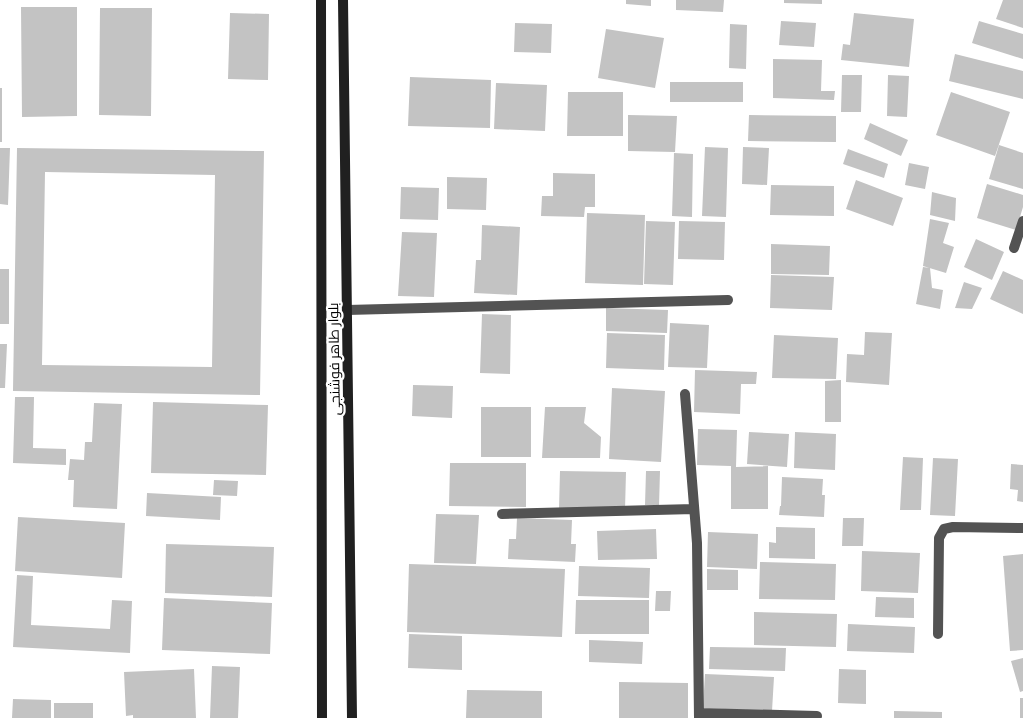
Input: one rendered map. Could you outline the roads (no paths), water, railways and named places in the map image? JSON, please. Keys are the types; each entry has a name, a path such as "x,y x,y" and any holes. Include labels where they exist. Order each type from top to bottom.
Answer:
{"street":[{"name":"بلوار طاهر فوشنجی","path":"321,0 322,718"},
{"name":"بلوار طاهر فوشنجی","path":"343,0 352,718"},
{"path":"1014,248 1023,221"},
{"path":"347,310 728,300"},
{"path":"685,394 697,543 700,715 817,716"},
{"path":"502,514 694,509"},
{"path":"938,634 939,538 944,530 953,527 1023,528"}]}
